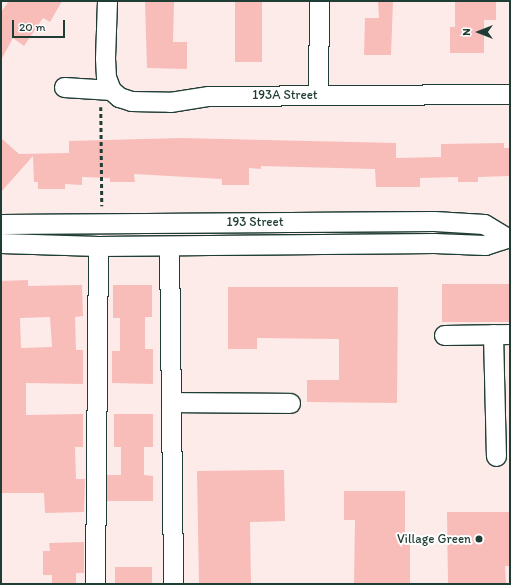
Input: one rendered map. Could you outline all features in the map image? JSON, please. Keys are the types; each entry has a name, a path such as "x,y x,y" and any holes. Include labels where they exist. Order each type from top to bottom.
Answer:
{"street":[{"path":"106,90 107,1"},
{"path":"318,95 319,1"},
{"name":"193A Street","path":"64,87 106,90 119,97 139,101 170,102 209,96 510,94"},
{"name":"193 Street","path":"1,224 434,221 484,224 508,237"},
{"name":"193 Street","path":"1,243 98,246 426,243 485,245 508,237"},
{"path":"95,584 98,246"},
{"path":"169,246 174,584"},
{"path":"444,335 502,334 496,456"},
{"path":"171,402 290,403"}],"path":[{"path":"102,223 106,90"}],"building":[{"path":"9,1 62,1 50,22 43,18 24,46 13,38 1,60 1,12"},
{"path":"235,1 262,1 262,62 235,62"},
{"path":"378,1 393,1 391,55 364,55 365,18 379,18"},
{"path":"455,1 496,1 496,20 484,20 484,53 450,53 450,27 455,27"},
{"path":"145,2 174,2 173,42 187,42 187,69 147,68"},
{"path":"1,138 19,154 69,153 69,141 181,138 396,143 396,158 441,157 441,144 504,143 504,148 510,148 510,176 478,177 478,182 458,182 458,177 420,178 420,187 376,187 375,169 261,166 261,169 249,168 249,185 222,185 222,179 134,174 135,182 110,182 110,178 82,177 82,185 65,184 65,189 38,189 38,182 34,182 33,156 1,192"},
{"path":"28,280 28,286 82,285 83,316 75,317 76,350 83,350 83,384 26,383 26,415 83,414 83,447 75,447 76,479 85,479 84,512 45,513 44,493 1,493 1,281","holes":["50,317 52,347 21,348 20,318"]},
{"path":"442,284 510,284 510,322 442,322"},
{"path":"113,285 152,285 152,317 145,317 145,349 153,349 153,384 112,383 112,351 120,351 120,318 113,318"},
{"path":"228,287 398,287 397,403 307,402 307,380 339,380 339,339 257,338 257,349 228,349"},
{"path":"114,414 153,414 153,447 144,447 144,475 153,476 153,501 107,501 107,475 121,475 121,447 114,447"},
{"path":"284,470 285,521 250,522 251,584 199,584 197,471"},
{"path":"344,491 405,491 405,544 410,544 410,584 354,584 355,520 344,520"},
{"name":"Village Green","path":"447,512 510,512 510,566 505,566 506,584 448,584"},
{"path":"84,542 84,573 76,573 76,583 52,583 52,575 43,575 43,551 50,551 49,543"},
{"path":"115,567 152,567 152,584 115,584"}],"place":[{"name":"Village Green","path":"479,539"}]}
